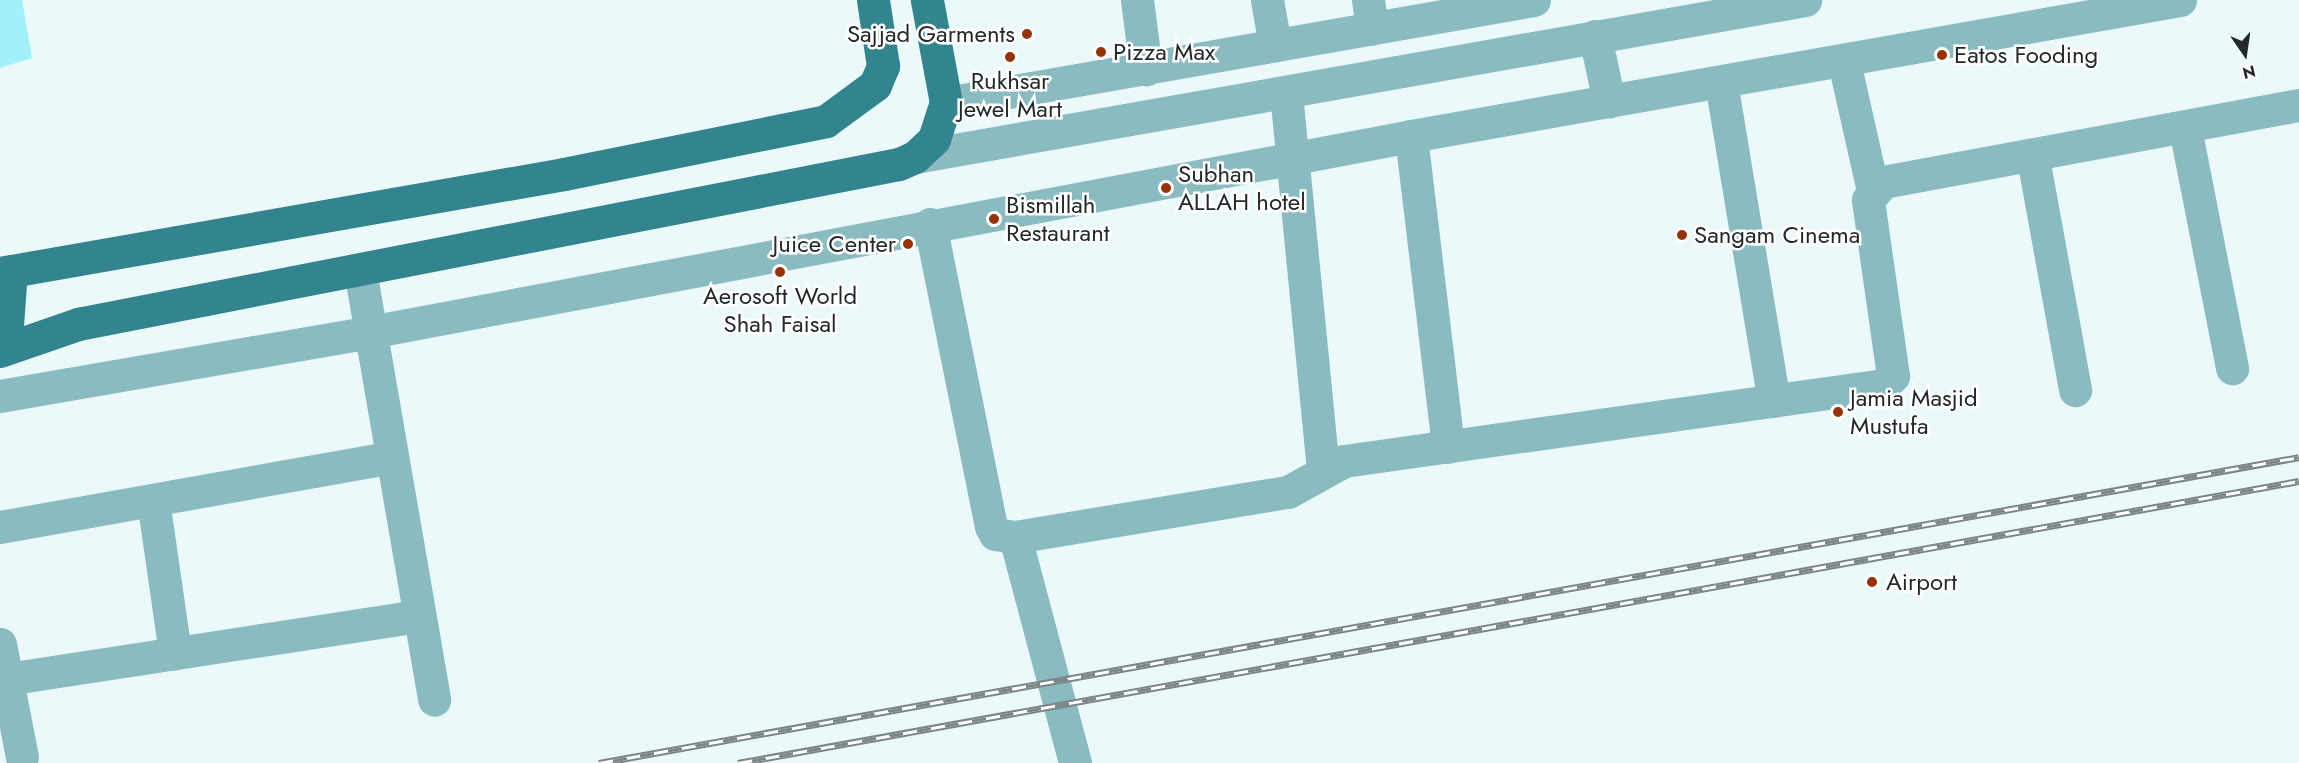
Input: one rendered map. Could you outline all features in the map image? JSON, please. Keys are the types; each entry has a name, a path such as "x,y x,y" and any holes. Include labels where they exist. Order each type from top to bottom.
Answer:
{"main road":[{"path":"873,0 883,66 875,85 826,120 564,174 5,272 2,334 78,324 360,270 915,157 934,139 946,104 927,0"}],"street":[{"path":"1137,0 1146,69"},
{"path":"1267,0 1275,45"},
{"path":"946,104 1275,45 1370,15 1531,0"},
{"path":"915,157 1805,0"},
{"path":"0,396 370,332 930,224 1295,157 1844,62 2180,0"},
{"path":"1595,36 1609,102"},
{"path":"1844,62 1874,190"},
{"path":"1721,82 1774,401"},
{"path":"1287,93 1295,157 1323,470"},
{"path":"930,224 991,526 995,534 1015,537 1288,492 1344,460 1884,385 1891,380 1868,200 1883,182 2032,158 2299,105"},
{"path":"2184,128 2232,369"},
{"path":"1411,136 1448,447"},
{"path":"2032,158 2075,390"},
{"path":"360,270 434,700"},
{"path":"0,527 392,457"},
{"path":"153,500 175,653"},
{"path":"1015,537 1075,763"},
{"path":"4,680 419,616"},
{"path":"0,644 4,680 22,757"}],"shaded area":[{"path":"0,0 22,0 32,58 0,68"}],"railway":[{"path":"599,763 2299,457"},
{"path":"738,763 2299,481"}],"place":[{"name":"Sajjad Garments","path":"1027,34"},
{"name":"Pizza Max","path":"1101,52"},
{"name":"Eatos Fooding","path":"1942,55"},
{"name":"Rukhsar Jewel Mart","path":"1010,57"},
{"name":"Subhan ALLAH hotel","path":"1166,188"},
{"name":"Bismillah Restaurant","path":"994,219"},
{"name":"Sangam Cinema","path":"1682,235"},
{"name":"Juice Center","path":"908,244"},
{"name":"Aerosoft World Shah Faisal","path":"780,272"},
{"name":"Jamia Masjid Mustufa","path":"1838,412"},
{"name":"Airport","path":"1872,582"}]}
